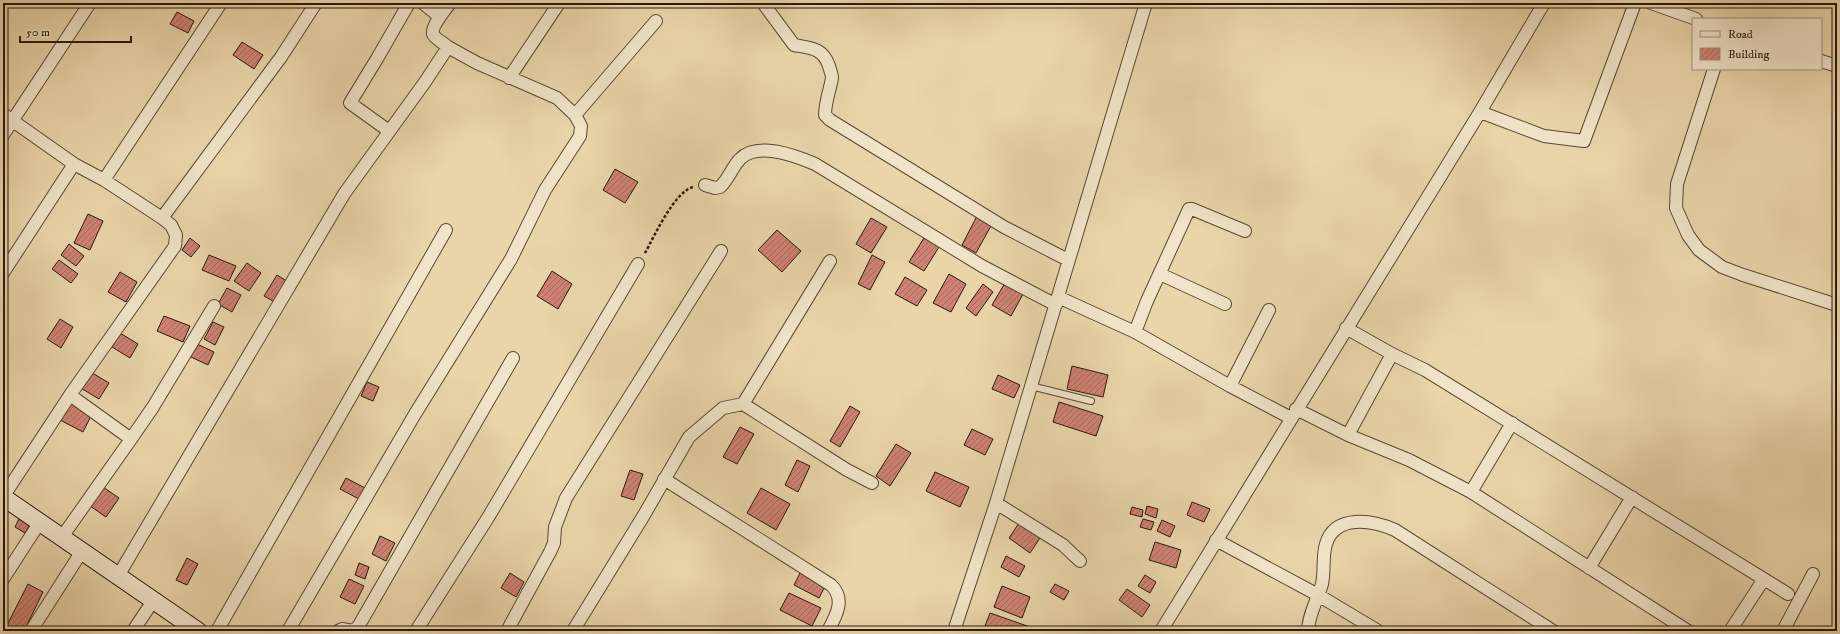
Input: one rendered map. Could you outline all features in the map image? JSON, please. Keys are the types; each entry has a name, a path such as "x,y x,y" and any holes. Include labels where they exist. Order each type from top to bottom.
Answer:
{"main road":[{"path":"3,497 118,576 189,629"}],"street":[{"path":"3,135 8,117 90,3"},
{"path":"104,180 221,3"},
{"path":"162,218 281,57 316,3"},
{"path":"389,131 350,103 409,3"},
{"path":"423,3 440,17"},
{"path":"288,631 415,414 511,259 545,190 577,142 581,130 575,115 556,98 477,64 448,47 434,35 434,26 450,3"},
{"path":"509,78 559,3"},
{"path":"763,3 794,45 822,52 832,76 825,108 825,115 830,120 1004,227 1068,260"},
{"path":"954,631 996,503 1146,3"},
{"path":"1161,631 1480,112 1544,3"},
{"path":"1480,112 1544,136 1584,141 1635,3"},
{"path":"1652,3 1693,18"},
{"path":"575,115 656,21"},
{"path":"118,576 344,194 425,82 448,47"},
{"path":"1822,61 1837,66"},
{"path":"1714,70 1677,184 1676,208 1688,235 1699,250 1722,267 1837,305"},
{"path":"3,497 70,395 175,246 176,235 171,226 162,218 104,180 74,164 8,117"},
{"path":"705,185 715,188 720,187 742,157 753,153 768,151 792,155 815,164 982,266 1057,301 1135,332 1230,386 1409,460 1471,492 1688,631"},
{"path":"3,273 74,164"},
{"path":"1135,332 1146,301 1160,274 1189,209 1192,208 1245,231"},
{"path":"216,631 446,230"},
{"path":"506,631 550,552 554,543 555,527 566,498 721,251"},
{"path":"743,404 830,261"},
{"path":"416,631 489,516 638,264"},
{"path":"1160,274 1225,304"},
{"path":"62,537 153,407 214,306"},
{"path":"1230,386 1269,310"},
{"path":"1346,328 1392,354 1425,370 1788,594"},
{"path":"1348,435 1392,354"},
{"path":"338,631 340,629 354,631 358,627 513,358"},
{"path":"70,395 131,439"},
{"path":"573,631 689,437 723,408 743,404 847,470 872,484"},
{"path":"1471,492 1512,423"},
{"path":"664,479 831,585 835,589 840,601 836,616 828,631"},
{"path":"1589,568 1632,497"},
{"path":"996,503 1063,545 1080,561"},
{"path":"3,579 40,522"},
{"path":"1308,631 1310,616 1325,570 1326,544 1331,531 1347,523 1374,523 1395,530 1553,631"},
{"path":"1216,540 1318,595 1378,631"},
{"path":"31,631 82,552"},
{"path":"1782,631 1813,574"},
{"path":"1730,631 1764,579"},
{"path":"133,631 153,601"}],"lane":[{"path":"1031,386 1091,401"}],"path":[{"path":"638,264 680,196 689,188 705,185"}],"building":[{"path":"177,12 194,21 188,33 170,24"},
{"path":"242,42 263,55 254,69 233,55"},
{"path":"615,169 638,182 625,203 603,190"},
{"path":"88,214 103,221 90,250 74,243"},
{"path":"977,216 992,224 976,253 962,245"},
{"path":"871,218 887,227 871,253 856,244"},
{"path":"777,230 801,251 782,272 758,250"},
{"path":"190,238 200,246 191,257 182,250"},
{"path":"924,238 939,247 924,271 909,262"},
{"path":"69,244 84,256 76,266 61,255"},
{"path":"209,255 236,266 229,281 202,270"},
{"path":"872,255 885,262 870,290 858,284"},
{"path":"59,260 78,274 71,283 52,269"},
{"path":"247,263 261,273 249,291 234,281"},
{"path":"552,271 572,284 558,309 537,296"},
{"path":"120,272 137,282 126,302 108,292"},
{"path":"949,274 966,284 951,312 933,303"},
{"path":"277,275 290,283 278,304 264,296"},
{"path":"905,277 927,290 917,306 895,294"},
{"path":"1005,283 1023,294 1011,316 992,305"},
{"path":"983,284 993,292 976,316 966,308"},
{"path":"227,288 241,295 232,312 218,304"},
{"path":"164,316 190,326 183,342 157,331"},
{"path":"60,319 73,327 61,348 47,339"},
{"path":"213,322 224,327 215,345 204,339"},
{"path":"120,333 138,344 130,358 112,347"},
{"path":"195,343 214,352 208,365 189,356"},
{"path":"1072,366 1108,375 1103,397 1067,389"},
{"path":"89,371 109,383 99,399 79,387"},
{"path":"998,375 1020,385 1014,398 992,389"},
{"path":"367,382 379,387 373,401 361,396"},
{"path":"69,402 92,414 83,432 60,420"},
{"path":"1059,402 1103,416 1096,436 1053,422"},
{"path":"850,406 860,412 840,447 830,441"},
{"path":"740,427 754,434 737,464 723,457"},
{"path":"972,429 993,439 985,455 964,445"},
{"path":"896,444 911,453 890,486 876,476"},
{"path":"797,460 810,466 798,492 785,485"},
{"path":"630,470 643,474 634,500 621,496"},
{"path":"935,472 969,487 960,507 926,491"},
{"path":"346,478 365,488 359,499 340,489"},
{"path":"103,487 119,498 106,517 90,506"},
{"path":"761,488 790,504 776,530 747,513"},
{"path":"1192,502 1210,509 1204,522 1187,515"},
{"path":"1147,506 1158,509 1156,518 1145,514"},
{"path":"1132,507 1143,510 1142,517 1130,514"},
{"path":"22,513 33,519 25,533 15,527"},
{"path":"1143,519 1154,522 1151,530 1140,527"},
{"path":"1162,520 1175,526 1170,537 1157,531"},
{"path":"1019,523 1040,538 1030,553 1009,538"},
{"path":"380,536 395,543 386,561 372,554"},
{"path":"1155,542 1181,550 1176,568 1149,560"},
{"path":"1006,556 1025,566 1019,577 1001,567"},
{"path":"187,558 198,564 187,585 176,580"},
{"path":"359,563 369,567 365,579 355,575"},
{"path":"510,573 524,582 516,597 501,588"},
{"path":"800,573 825,586 819,598 794,585"},
{"path":"1145,575 1156,582 1150,593 1138,586"},
{"path":"349,579 364,586 355,604 340,597"},
{"path":"28,584 43,592 24,631 4,631"},
{"path":"1055,584 1069,591 1064,600 1050,592"},
{"path":"1002,586 1030,597 1022,618 994,607"},
{"path":"1127,589 1150,605 1142,617 1119,600"},
{"path":"789,593 821,608 812,626 780,610"},
{"path":"990,613 1030,627 1029,631 983,631"}]}
